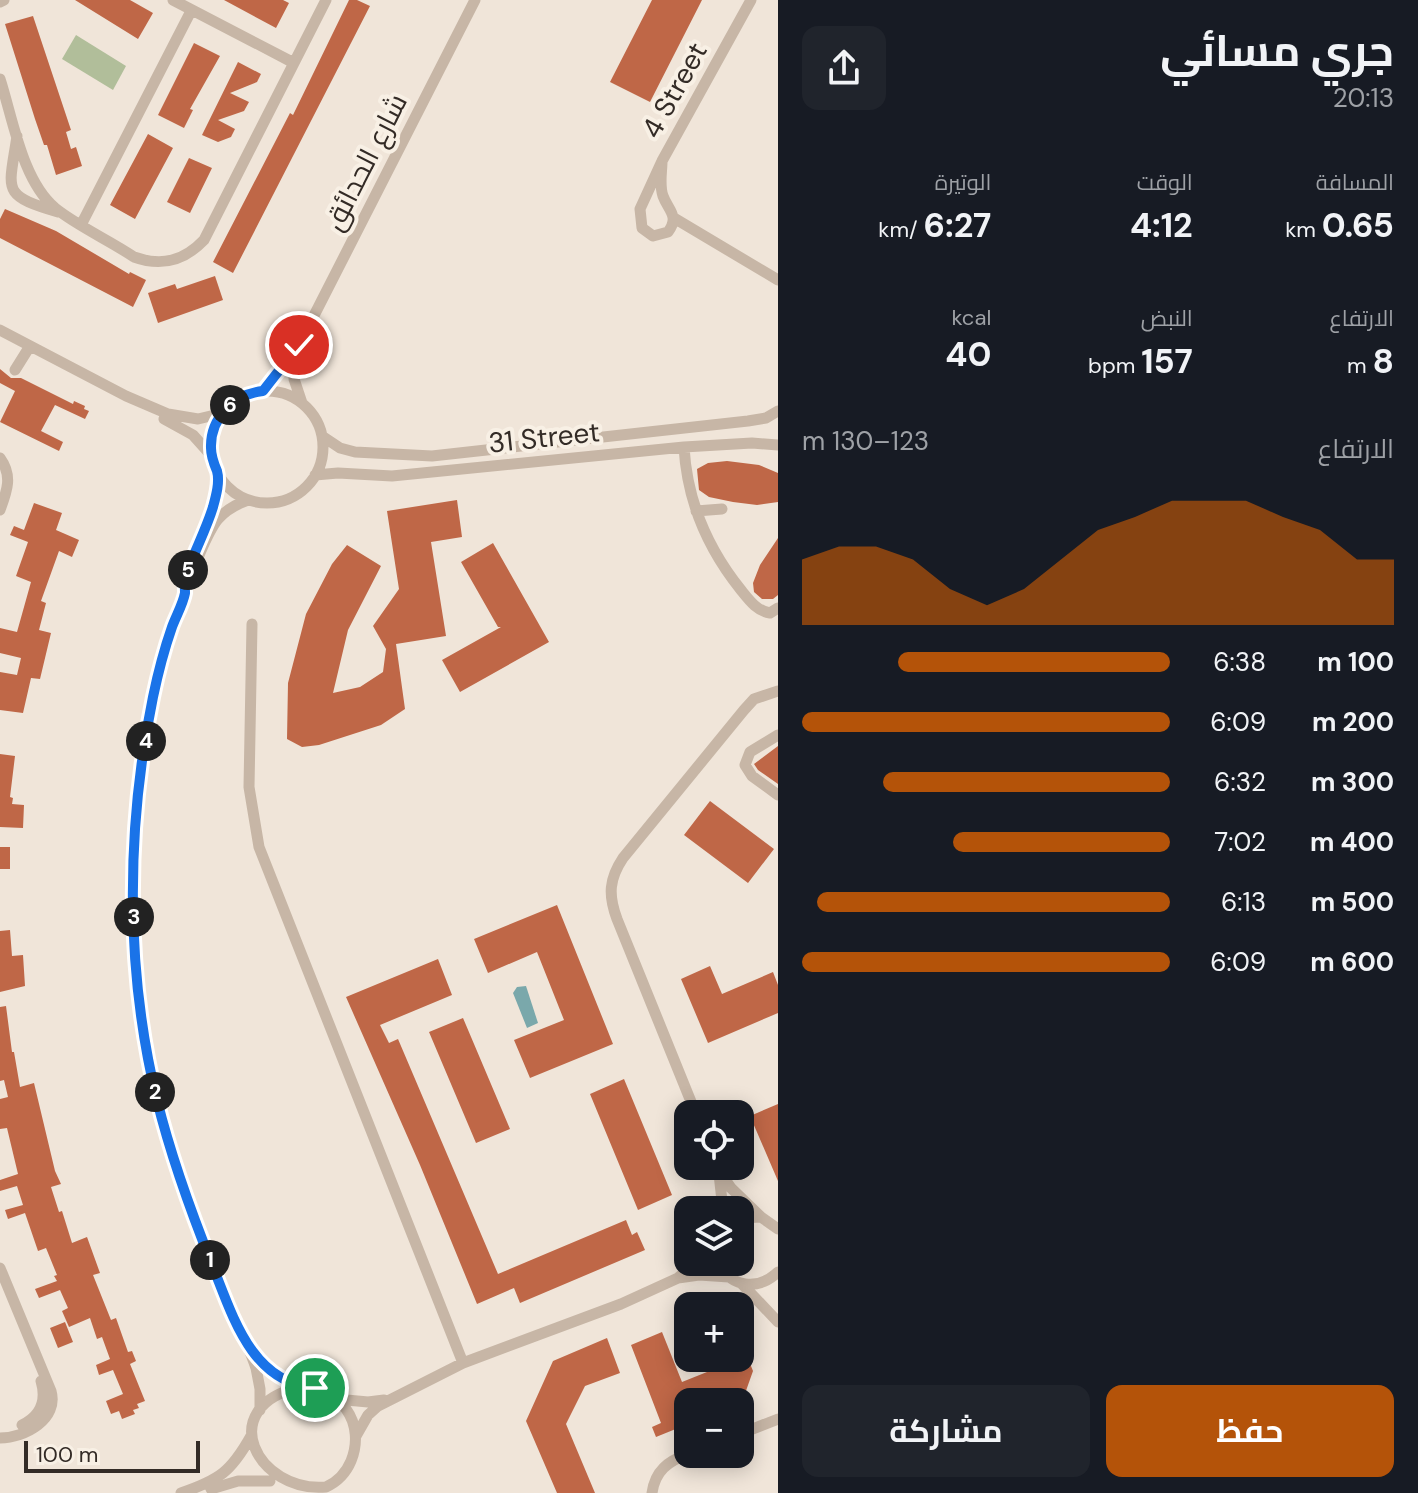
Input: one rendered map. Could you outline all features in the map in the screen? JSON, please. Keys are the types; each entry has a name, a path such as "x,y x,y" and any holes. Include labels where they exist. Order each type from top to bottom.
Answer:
{"street":[{"path":"173,0 294,63"},
{"path":"0,79 37,188 62,213 134,257 146,262 172,261 195,249 210,228 326,0"},
{"name":"شارع الحدائق","path":"299,345 475,0"},
{"name":"4 Street","path":"662,161 663,198 674,218 673,226 661,236 647,233 640,222 640,209 662,161 751,0"},
{"path":"81,225 191,11"},
{"path":"17,133 11,177 13,189 25,202 62,213"},
{"path":"674,218 778,280"},
{"path":"0,330 126,396 184,419 223,413"},
{"path":"263,391 299,345"},
{"path":"126,396 132,403 193,435 212,457 218,474 230,490 259,503 282,501 301,491 315,475 322,459 322,436 316,420 302,403 294,379 294,362 299,345"},
{"path":"15,370 30,346"},
{"path":"212,457 213,433 223,413 239,398 263,391 284,393 302,403"},
{"name":"31 Street","path":"322,436 340,448 355,452 451,455 748,421 766,418 778,411"},
{"name":"31 Street","path":"315,475 352,473 392,476 684,447 752,443 778,445"},
{"path":"684,447 696,511 714,550 743,593 761,611 770,613 778,608"},
{"path":"0,458 9,479 0,510"},
{"path":"185,592 185,576 215,500 218,474"},
{"path":"181,1493 221,1476 236,1461 251,1435 260,1410 259,1378 202,1238 166,1134 143,1031 133,889 139,793 153,697 165,649 185,592 216,521 231,508 248,500"},
{"path":"696,511 722,509"},
{"path":"252,624 249,787 259,847 463,1363"},
{"path":"690,1100 614,911 610,887 614,871 623,858 744,710 754,699 778,691"},
{"path":"778,735 750,752 745,765 752,776 778,795"},
{"path":"727,1180 745,1204 777,1226"},
{"path":"754,1217 761,1217"},
{"path":"0,1268 4,1292 51,1391 52,1409 39,1424 9,1437 0,1437"},
{"path":"742,1284 762,1283 778,1272"},
{"path":"678,1278 699,1275 729,1277 742,1284 778,1322"},
{"path":"356,1436 368,1415 389,1399 463,1363 621,1304 680,1276"},
{"path":"248,1348 271,1372 300,1387"},
{"path":"251,1435 255,1461 270,1481 291,1492 329,1489 348,1468 356,1436 350,1415 336,1399 315,1388 300,1387 271,1398 260,1410"},
{"path":"336,1399 368,1402 389,1399"},
{"path":"754,1428 778,1419"},
{"path":"652,1493 659,1472 674,1460"},
{"path":"200,1493 239,1481 270,1481"}],"green space":[{"path":"76,35 126,66 113,90 62,59"}],"water":[{"path":"526,986 538,1023 527,1028 513,993 517,987"}],"building":[{"path":"75,0 130,0 153,13 138,39"},
{"path":"224,0 283,0 289,3 276,28"},
{"path":"349,0 370,6 233,273 213,262 290,113 293,115"},
{"path":"652,0 702,0 650,102 610,82"},
{"path":"33,16 71,130 66,132 71,149 76,147 82,166 56,175 5,24"},
{"path":"194,43 220,56 190,109 193,110 184,128 158,115"},
{"path":"238,62 261,74 257,82 230,93 249,102 244,111 218,120 235,129 231,137 218,142 202,135"},
{"path":"148,134 173,148 135,219 110,205"},
{"path":"189,158 212,168 190,213 167,202"},
{"path":"5,209 56,231 129,274 146,280 133,307 0,238 0,219"},
{"path":"215,276 223,300 158,323 148,293 175,284 177,289"},
{"path":"0,369 11,378 21,378 73,404 74,401 85,406 84,409 89,411 85,419 55,405 41,431 63,442 59,451 0,422 15,391 0,383"},
{"path":"727,461 759,465 778,473 778,502 757,505 733,502 709,497 699,490 697,469 708,463"},
{"path":"457,500 462,537 431,542 446,636 396,644 405,709 381,725 319,745 302,747 287,739 288,683 306,614 332,564 347,545 381,566 348,630 333,693 360,687 383,672 386,649 373,626 399,589 387,511"},
{"path":"34,503 62,513 56,530 79,540 72,557 59,551 41,601 46,603 39,630 51,633 40,679 31,678 23,713 0,710 0,672 17,675 21,658 0,653 0,628 17,632 31,582 16,576 28,542 10,535 14,526 24,530"},
{"path":"778,538 778,595 773,599 762,599 754,592 753,583 760,565"},
{"path":"493,543 549,642 460,692 442,660 501,627 498,627 461,562"},
{"path":"778,746 778,784 754,764"},
{"path":"0,754 15,756 10,797 13,798 12,804 24,805 23,828 0,827"},
{"path":"710,801 774,849 748,883 684,835"},
{"path":"0,847 10,847 10,869 0,869"},
{"path":"557,905 613,1044 530,1078 514,1040 564,1020 537,952 488,973 474,939"},
{"path":"10,930 12,956 23,955 25,986 0,992 0,931"},
{"path":"438,959 452,995 380,1025 389,1043 398,1039 498,1274 626,1220 632,1235 637,1232 645,1250 520,1303 514,1288 477,1304 346,997"},
{"path":"710,966 722,994 773,972 778,985 778,1013 708,1043 681,979"},
{"path":"6,1006 20,1087 34,1083 55,1171 61,1184 51,1187 59,1212 62,1211 72,1243 87,1237 100,1273 93,1275 111,1320 116,1318 128,1352 132,1351 136,1361 130,1364 145,1401 137,1404 139,1408 133,1410 135,1414 122,1419 119,1411 111,1414 106,1401 123,1394 113,1370 99,1375 96,1365 110,1359 102,1337 97,1339 90,1318 69,1327 62,1311 68,1308 60,1290 39,1298 35,1289 57,1281 54,1276 57,1275 46,1248 38,1251 25,1213 8,1219 5,1210 23,1205 17,1186 0,1191 0,1180 18,1174 7,1128 0,1129 0,1099 8,1097 4,1080 0,1081 0,1007"},
{"path":"463,1018 510,1129 476,1143 429,1032"},
{"path":"624,1079 672,1195 638,1210 590,1094"},
{"path":"778,1104 778,1181 754,1125 754,1114"},
{"path":"65,1322 73,1342 58,1348 50,1328"},
{"path":"662,1332 674,1362 674,1372 678,1372 682,1382 707,1372 753,1372 747,1388 674,1388 674,1430 656,1437 652,1427 661,1423 631,1345"},
{"path":"607,1338 620,1373 585,1386 566,1424 595,1493 557,1493 526,1421 553,1361"}],"route":[{"path":"299,345 263,391 239,398 223,413 214,428 211,447 218,474 215,500 185,576 185,592 165,649 153,697 136,817 133,889 143,1031 157,1100 183,1187 221,1288 248,1348 263,1365 290,1384 315,1388"}]}
